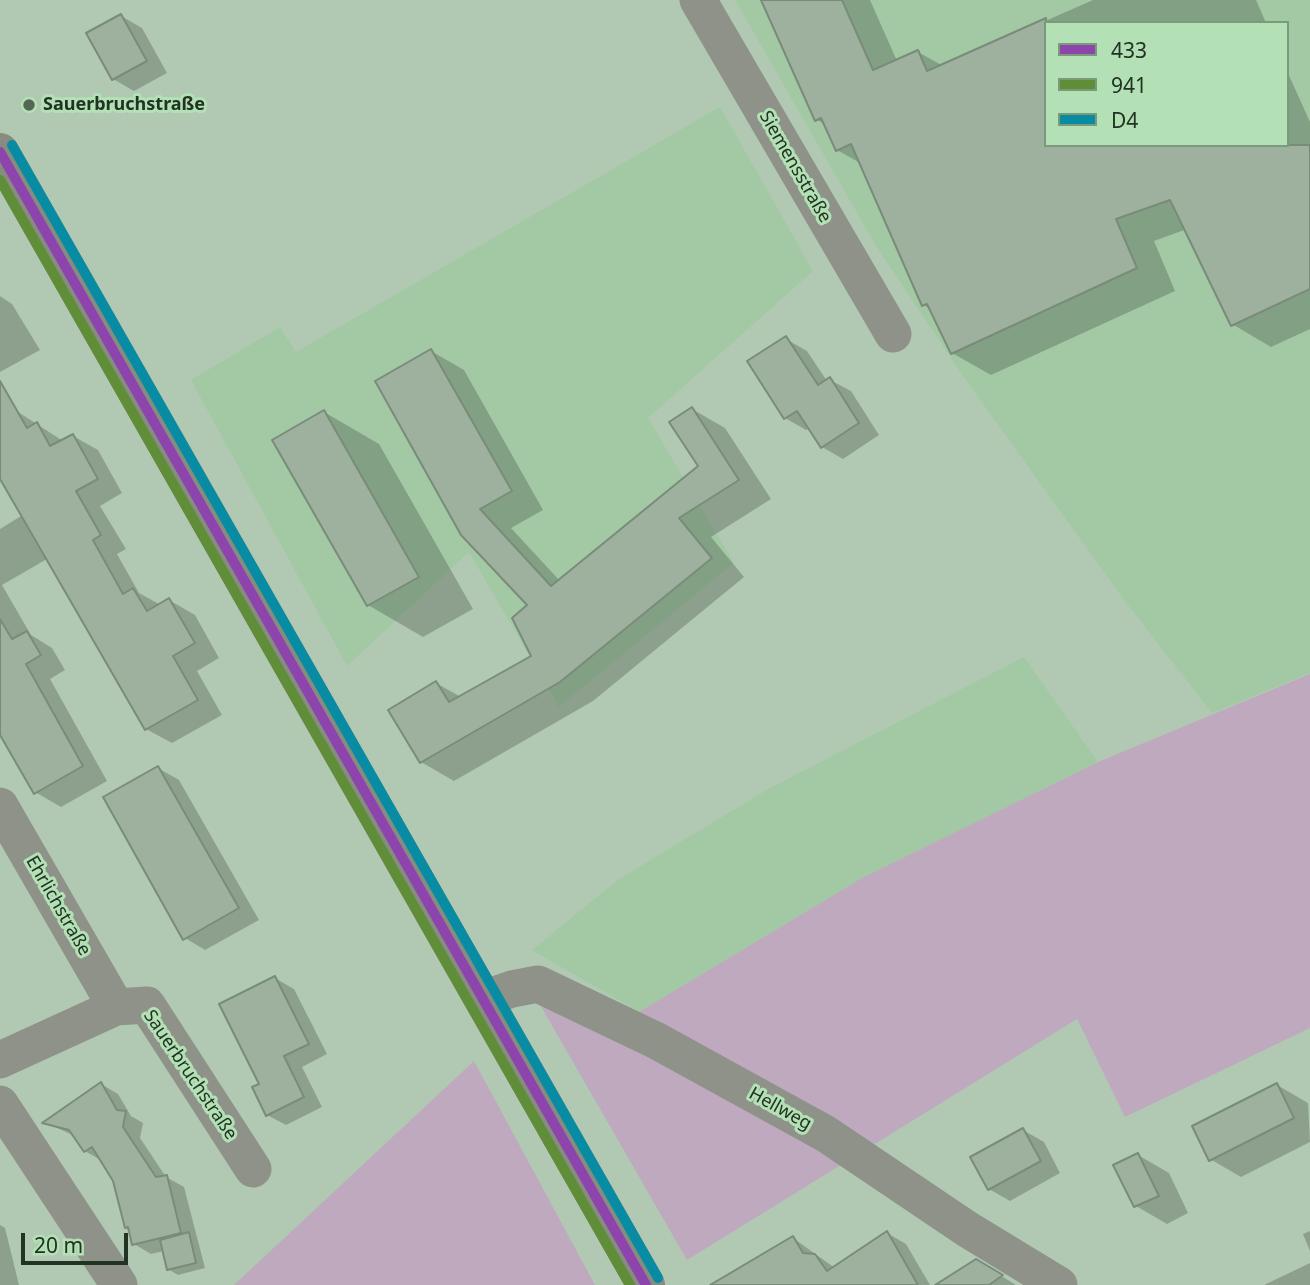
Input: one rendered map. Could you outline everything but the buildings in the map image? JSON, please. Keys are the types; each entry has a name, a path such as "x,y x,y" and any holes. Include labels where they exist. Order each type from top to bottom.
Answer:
{"main road":[{"path":"0,152 646,1285"}],"street":[{"name":"Siemensstraße","path":"698,0 893,334"},
{"name":"Ehrlichstraße","path":"0,806 116,1006"},
{"name":"Hellweg","path":"483,999 538,984 657,1041 826,1134 967,1229 1059,1285"},
{"name":"Sauerbruchstraße","path":"0,1060 116,1006 147,1005 253,1170"},
{"path":"0,1104 119,1285"}],"shaded area":[{"path":"735,0 1310,0 1310,673 1212,713 1124,600 963,376 876,246"},
{"path":"720,107 813,271 648,418 734,563 559,707 469,552 347,666 191,380 280,327 296,352"},
{"path":"1024,657 1098,762 862,878 639,1012 532,950 619,879 770,788"},
{"path":"1310,674 1310,1028 1125,1117 1077,1019 687,1260 539,1003 639,1012 862,878 1098,762"},
{"path":"474,1061 595,1285 234,1285"}],"transit line":[{"name":"D4","path":"12,145 658,1278"},
{"name":"433","path":"0,152 646,1285"},
{"name":"941","path":"0,180 630,1285"}],"place":[{"name":"Sauerbruchstraße","path":"29,105"}]}
